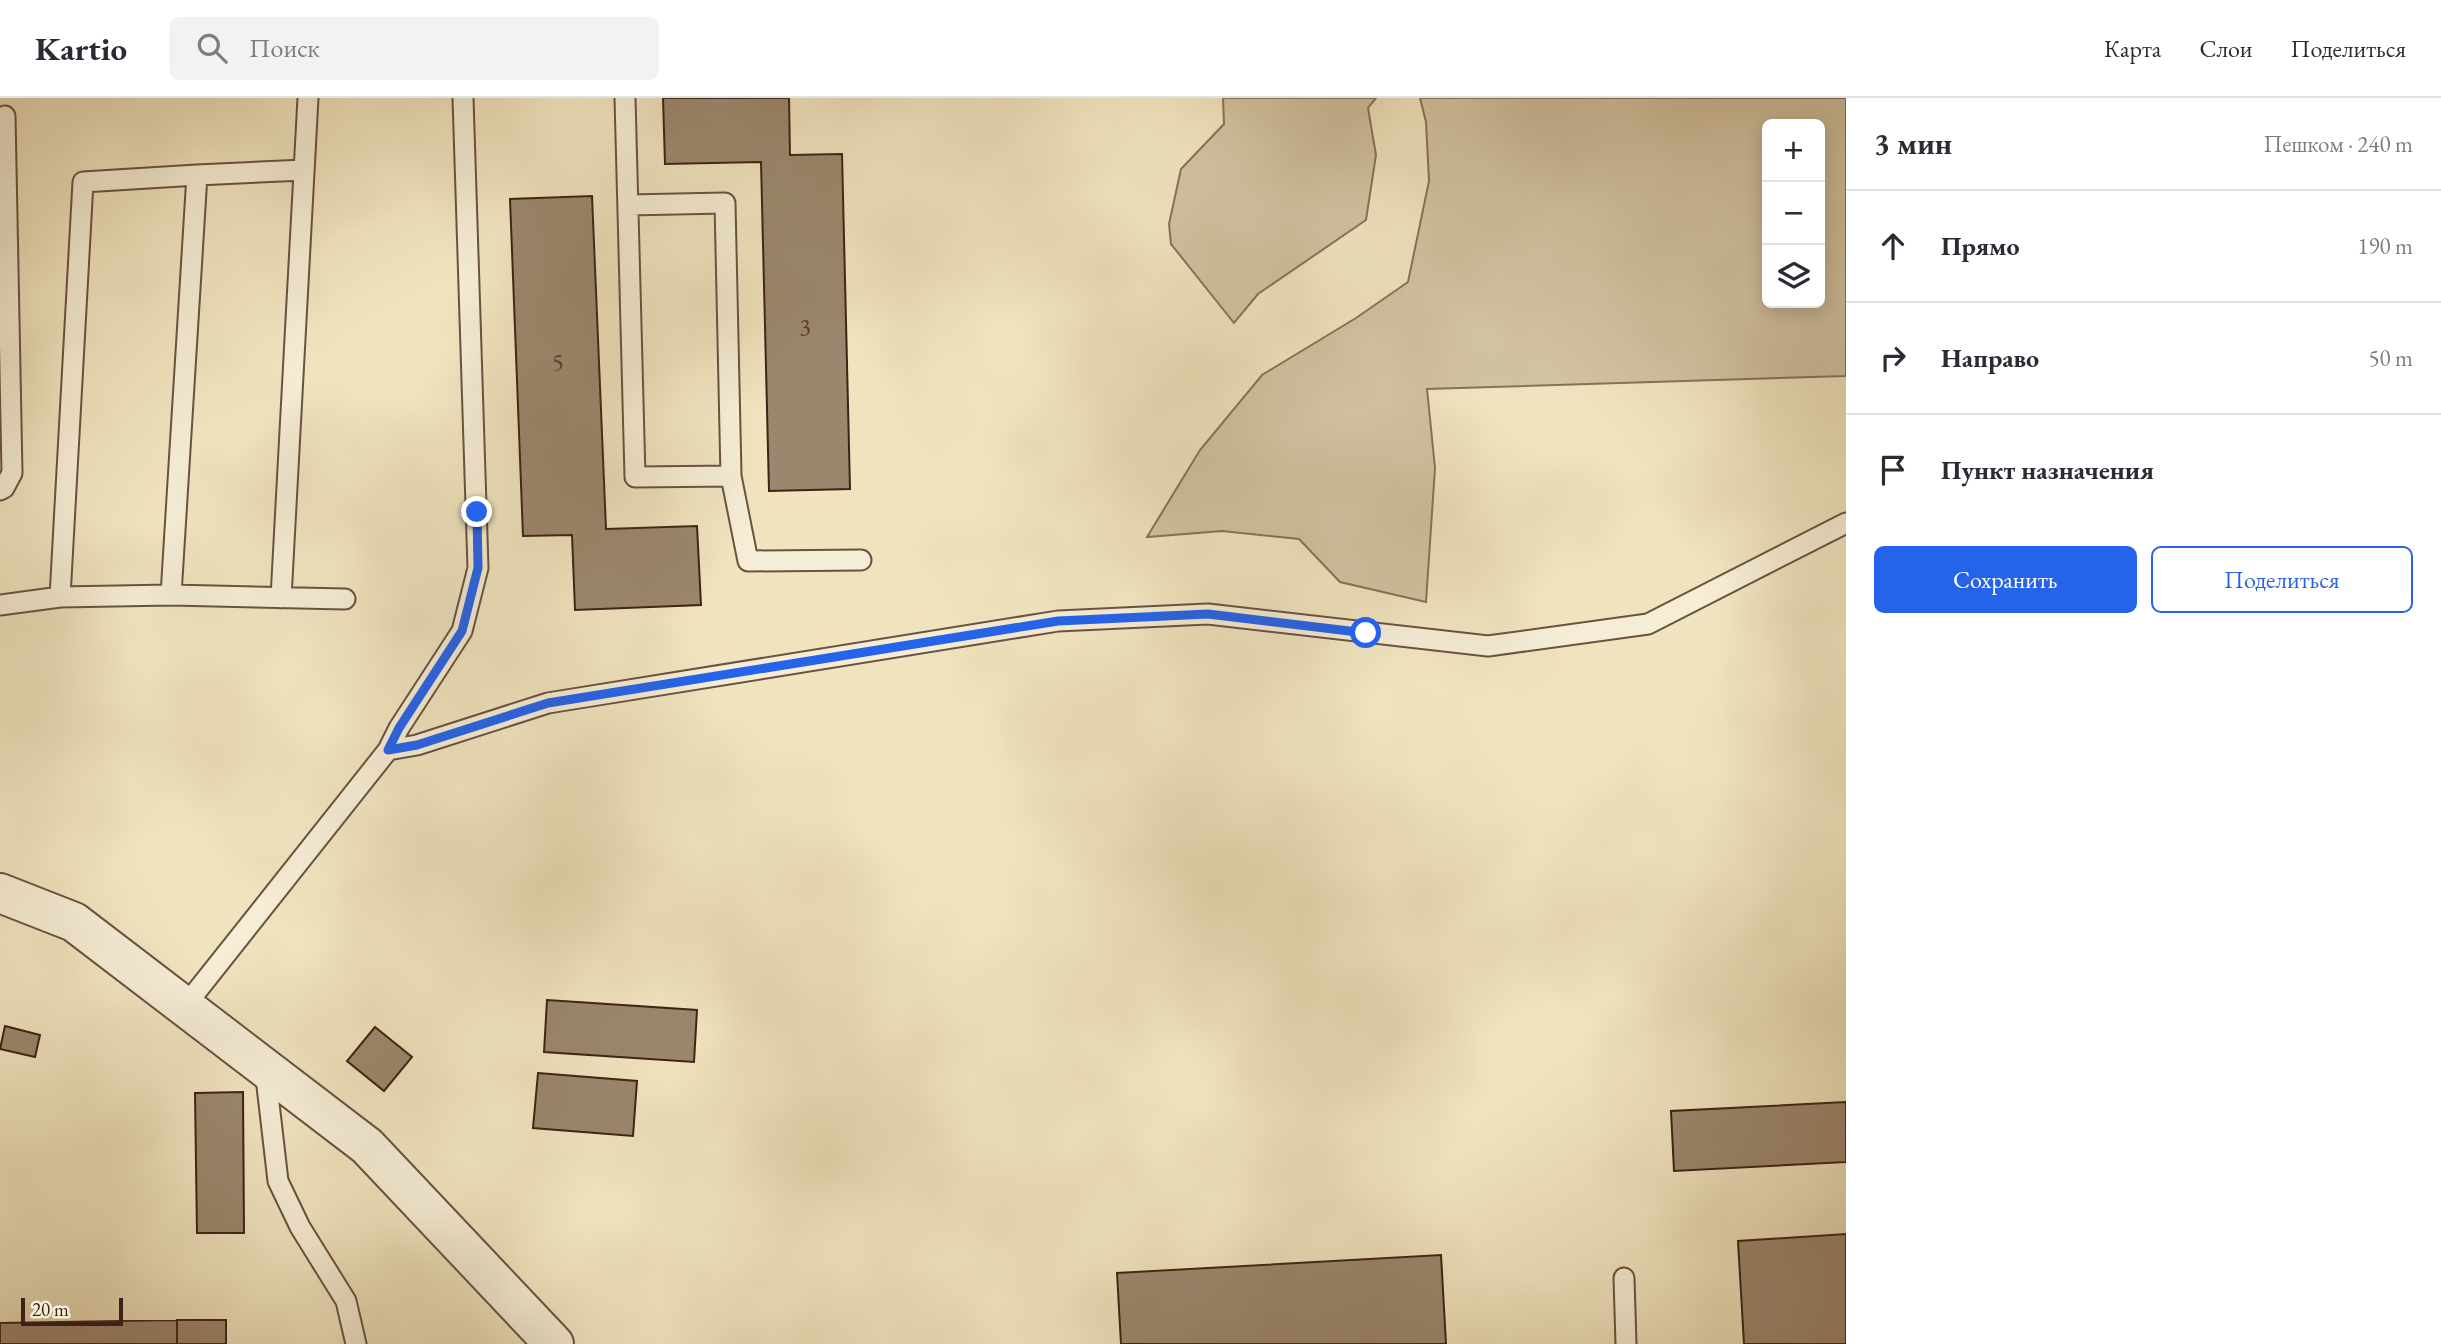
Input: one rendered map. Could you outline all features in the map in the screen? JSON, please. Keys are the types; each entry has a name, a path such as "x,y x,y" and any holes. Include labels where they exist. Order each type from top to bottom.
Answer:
{"street":[{"path":"0,893 74,922 367,1146 554,1344"}],"lane":[{"path":"281,598 308,98"},
{"path":"185,1006 388,750 399,728 462,631 478,568 463,98"},
{"path":"625,98 635,477 731,476"},
{"path":"0,490 4,488 12,473 5,116"},
{"path":"60,597 83,182 304,170"},
{"path":"171,595 197,175"},
{"path":"628,205 725,202 731,476 748,561 861,560"},
{"path":"388,750 417,745 548,703 1058,621 1208,614 1488,646 1648,624 1846,523"},
{"path":"0,606 60,597 171,595 345,599"},
{"path":"265,1068 278,1181 300,1227 346,1301 356,1344"},
{"path":"1623,1278 1626,1344"}],"shaded area":[{"path":"1223,98 1376,98 1368,108 1376,155 1366,220 1258,294 1234,323 1171,244 1169,224 1181,169 1224,124"},
{"path":"1420,98 1846,98 1846,376 1427,389 1435,468 1426,602 1340,582 1299,539 1222,531 1147,537 1200,450 1262,375 1356,318 1408,282 1429,181 1426,122"}],"building":[{"path":"663,98 789,98 790,155 842,154 850,489 769,491 761,162 665,164"},
{"path":"592,196 606,529 697,526 701,605 575,610 572,535 523,536 510,199"},
{"path":"547,1000 697,1010 694,1062 544,1052"},
{"path":"5,1026 40,1035 35,1057 0,1049"},
{"path":"375,1027 412,1057 384,1091 347,1061"},
{"path":"538,1073 637,1081 633,1136 533,1128"},
{"path":"243,1092 244,1233 197,1233 195,1093"},
{"path":"1846,1102 1846,1162 1674,1171 1671,1111"},
{"path":"1846,1234 1846,1344 1744,1344 1738,1241"},
{"path":"1441,1255 1446,1344 1121,1344 1117,1273"},
{"path":"177,1320 177,1344 0,1344 0,1323"},
{"path":"177,1320 226,1320 226,1344 177,1344"}],"route":[{"path":"477,512 478,568 462,631 399,728 388,750 417,745 548,703 1058,621 1208,614 1366,633"}]}
